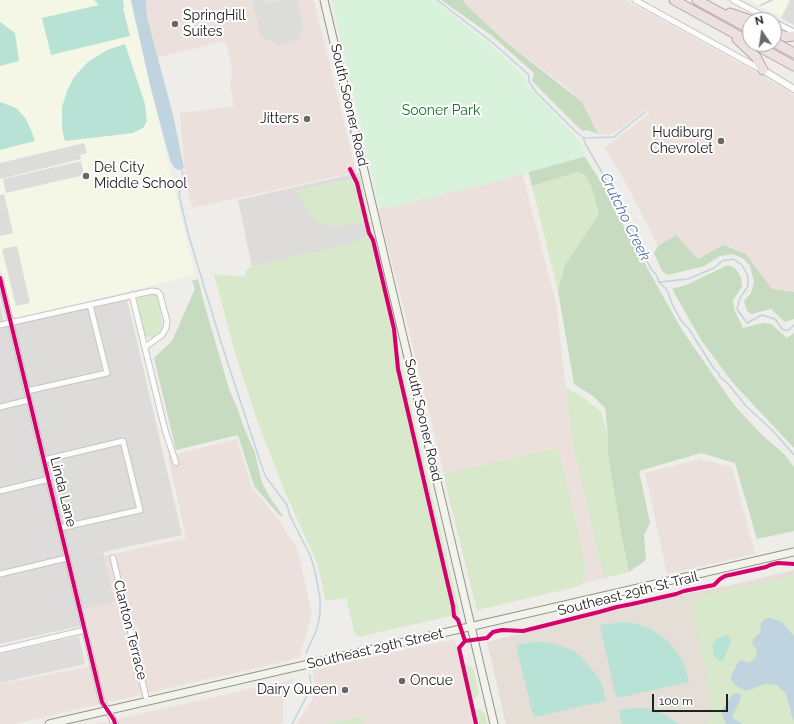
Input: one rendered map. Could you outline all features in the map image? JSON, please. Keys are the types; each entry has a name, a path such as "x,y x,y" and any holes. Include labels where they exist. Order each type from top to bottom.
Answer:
{"highway":[{"path":"674,0 742,38"},
{"path":"699,1 742,17"},
{"path":"699,1 742,25"},
{"path":"725,28 756,57 763,70"},
{"path":"782,35 786,37 794,36"},
{"path":"782,46 794,53"},
{"path":"769,52 794,66"}],"main road":[{"name":"South Sooner Road","path":"324,0 494,724"},
{"name":"Southeast 29th Street","path":"49,724 794,552"}],"street":[{"path":"635,0 763,70 794,89"},
{"path":"733,0 756,12"},
{"path":"782,26 794,32"},
{"name":"Linda Lane","path":"0,278 102,702 108,710"},
{"path":"0,325 132,295 152,291 158,292 167,321 166,328 162,335 145,347"},
{"path":"132,295 165,430 176,463"},
{"path":"27,391 107,373 90,305"},
{"path":"0,407 29,400"},
{"path":"44,460 123,441 140,510 60,528"},
{"path":"0,491 49,479"},
{"path":"0,574 67,558"},
{"name":"Clanton Terrace","path":"113,558 147,701"},
{"path":"0,650 85,630"},
{"path":"108,710 115,724"}],"shaded area":[{"name":"Del City Middle School","path":"0,0 130,0 195,275 17,318 12,315 0,266"},
{"path":"146,0 314,0 356,172 192,208 185,178 180,113 234,106 230,87 232,72 231,63 225,41 158,57 147,17"},
{"path":"252,0 263,0 264,4 283,0 297,0 304,31 299,33 301,38 277,46 275,42 261,37 255,13 259,11 255,11"},
{"path":"463,0 625,0 754,71 794,95 794,292 772,289 746,254 723,245 698,259 676,235 658,246 623,178 604,148 649,114 646,109 617,132 607,135 598,134 582,102 561,83 507,43 464,3"},
{"path":"749,0 794,0 794,23 782,17 782,12 772,12"},
{"path":"790,0 794,0 794,25 782,19"},
{"path":"84,143 87,153 80,155 81,159 0,179 0,163"},
{"path":"81,161 84,175 6,193 3,179"},
{"path":"357,173 360,177 373,240 252,267 238,200"},
{"path":"522,173 556,303 566,388 580,395 601,412 608,435 608,455 629,572 477,610 378,208"},
{"path":"4,194 13,233 0,236 0,195"},
{"path":"17,246 30,303 16,306 2,249"},
{"path":"127,299 182,535 103,552 115,602 76,611 80,626 0,644 0,303 5,327"},
{"path":"237,439 252,488 278,518 286,533 297,547 312,614 299,658 14,724 0,724 0,684 97,665 84,609 115,602 104,556 186,538 168,456"},
{"path":"700,459 732,467 755,554 667,574 645,473"},
{"path":"794,570 794,724 506,724 487,642 672,596 731,585"},
{"path":"79,636 85,664 0,683 0,654"},
{"path":"455,639 475,724 364,724 362,716 326,724 296,724 311,702 316,688 312,670"},
{"path":"294,679 283,699 283,721 280,724 95,724"}],"green space":[{"path":"94,0 123,0 123,8 130,36 51,55 42,18 99,5"},
{"name":"Sooner Park","path":"332,0 435,0 486,41 524,76 527,85 579,140 587,156 482,185 386,208 379,206"},
{"path":"441,0 463,0 464,3 507,43 582,102 598,134 587,130 582,131 532,81 534,73 491,35"},
{"path":"0,22 15,33 19,61 0,66"},
{"path":"125,44 145,104 147,121 143,128 133,133 65,141 62,129 62,107 67,91 74,77 88,62 107,50"},
{"path":"0,102 16,108 26,119 35,141 0,150"},
{"path":"579,148 610,196 613,207 682,330 734,405 761,434 785,455 794,467 794,531 757,539 735,463 701,453 639,471 650,523 644,535 646,560 629,572 608,455 608,435 605,408 593,396 574,384 558,291 565,265 599,214 591,186 585,175 578,172 532,186 526,162"},
{"path":"578,172 585,175 591,186 599,214 565,265 558,291 532,186"},
{"path":"360,177 370,223 333,226 316,220 309,213 296,190"},
{"path":"369,232 372,233 394,335 460,614 358,637 355,634 346,598 326,601 317,563 285,492 258,423 236,356 214,274 245,277 245,271 249,268 351,244 362,240"},
{"path":"676,235 698,259 723,245 746,254 772,289 794,292 794,319 785,322 771,309 751,314 747,311 744,301 751,293 754,282 750,266 744,259 733,254 720,256 704,266 668,275 662,271 654,253 658,246"},
{"path":"728,265 735,268 741,277 742,287 733,300 734,309 743,328 763,323 771,324 787,338 794,333 794,448 733,383 701,340 672,289 686,285"},
{"path":"198,279 229,389 255,453 262,483 283,516 280,516 254,486 238,435 176,450 154,358 172,341 195,289 192,281"},
{"path":"153,293 157,296 159,301 162,327 155,336 148,338 145,335 137,301 138,296"},
{"path":"566,388 580,395 601,412 608,435 608,455 629,572 604,578 573,445"},
{"path":"558,448 585,563 585,577 582,584 576,587 477,610 443,474"},
{"path":"794,576 794,724 706,724 712,703 693,613 694,601 705,595"},
{"path":"624,622 649,628 667,640 680,656 689,682 618,697 615,693 600,625"},
{"path":"724,635 728,635 731,641 723,661 720,661 714,656 712,646 716,639"},
{"path":"532,642 545,642 558,645 572,650 580,656 601,682 606,701 534,716 516,645"},
{"path":"468,665 473,668 479,693 476,698 471,699 464,666"},
{"path":"647,708 660,712 679,724 622,724 619,710"},
{"path":"479,709 484,712 488,724 477,724 473,710"},
{"path":"362,716 364,724 326,724"}],"water":[{"path":"131,0 146,0 147,17 173,115 184,168 178,170 174,167 170,160 150,85"},
{"path":"770,618 782,622 794,636 794,721 786,694 777,685 765,684 746,691 737,686 731,680 731,676 739,661 742,660 750,663 756,656 757,650 752,643 753,639 760,633 761,623 765,619"},
{"path":"737,693 741,695 741,698 732,717 742,724 726,724 721,712 732,695"}],"waterway":[{"name":"Crutcho Creek","path":"437,0 493,43 529,75 529,82 536,92 584,138 587,147 614,193 651,269 657,276 659,282 667,290 680,319 689,329 714,369 719,373 719,376 729,385 746,406 772,430 794,455"},
{"path":"761,5 772,0"},
{"path":"584,138 614,137 645,112"},
{"path":"181,168 183,175 179,195 188,233 220,339 261,464 266,477 287,505 290,516 310,555 315,571 320,598 320,614 317,629 306,653"},
{"path":"660,282 688,279 714,268 722,261 733,259 742,265 748,276 748,286 740,298 737,309 747,323 762,315 775,319 783,330 789,330 794,325"},
{"path":"292,724 311,688 310,675"}],"cycle path":[{"path":"350,169 357,183 369,233 373,240 394,329 398,369 453,606 454,616 458,620 465,641 459,648 476,724"},
{"path":"0,278 102,702 115,724"},
{"name":"Southeast 29th St Trail","path":"465,641 487,638 493,632 502,630 523,631 617,607 714,585 725,576 778,563 794,564"}],"place":[{"name":"SpringHill Suites","path":"175,24"},
{"name":"Jitters","path":"307,119"},
{"name":"Hudiburg Chevrolet","path":"721,141"},
{"name":"Del City Middle School","path":"86,176"},
{"name":"Oncue","path":"402,681"},
{"name":"Dairy Queen","path":"345,690"}]}
